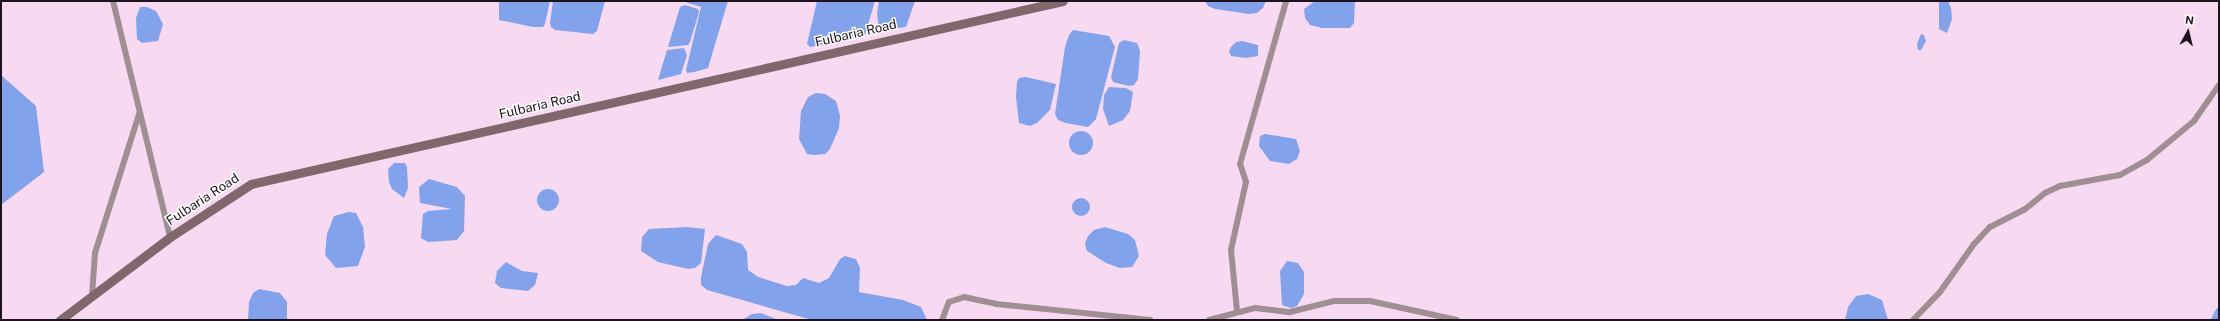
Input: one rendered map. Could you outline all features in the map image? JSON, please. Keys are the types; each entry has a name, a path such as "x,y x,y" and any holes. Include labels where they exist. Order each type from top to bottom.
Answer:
{"main road":[{"name":"Fulbaria Road","path":"60,320 170,238 251,184 1063,1"}],"street":[{"path":"113,1 170,238"},
{"path":"1238,311 1231,250 1246,182 1240,164 1286,1"},
{"path":"1913,320 1940,292 1974,244 1990,227 2024,210 2045,192 2060,186 2120,175 2147,160 2194,121 2219,85"},
{"path":"92,296 95,253 139,114"},
{"path":"942,320 949,302 964,297 996,304 1150,320"},
{"path":"1209,320 1228,317 1238,311 1255,308 1290,312 1334,301 1370,301 1457,320"}],"water":[{"path":"499,1 550,1 545,24 543,27 533,27 499,20"},
{"path":"553,1 605,1 597,31 593,34 555,30 551,27 550,23"},
{"path":"682,1 728,1 708,68 687,73 686,70 701,7"},
{"path":"817,1 875,1 865,35 810,47 807,44"},
{"path":"879,1 915,1 906,27 879,30 877,13"},
{"path":"1205,1 1266,1 1263,8 1257,13 1249,14 1215,9 1208,6"},
{"path":"1315,1 1355,1 1354,23 1350,28 1322,28 1310,25 1305,18 1304,9"},
{"path":"1939,1 1948,1 1951,8 1952,19 1947,33 1939,29"},
{"path":"685,5 698,9 699,12 690,42 688,45 668,47 680,7"},
{"path":"140,7 147,7 156,11 163,24 158,41 142,43 137,39 136,18"},
{"path":"1073,30 1109,36 1115,47 1096,119 1088,127 1058,120 1055,114 1065,47 1069,35"},
{"path":"1921,34 1924,35 1926,41 1921,50 1918,50 1917,44"},
{"path":"1124,40 1137,43 1140,51 1138,79 1134,85 1129,86 1113,82 1111,77 1119,43"},
{"path":"1242,41 1258,45 1258,56 1246,58 1231,56 1229,51 1231,47 1236,42"},
{"path":"684,48 687,55 681,74 658,80 667,50"},
{"path":"1,75 36,106 44,172 1,205"},
{"path":"1026,77 1056,84 1050,110 1037,123 1030,126 1019,123 1016,97 1017,82 1019,78"},
{"path":"1109,87 1126,88 1133,92 1130,111 1123,120 1109,126 1103,109 1104,95"},
{"path":"816,93 825,94 836,101 840,116 839,128 830,149 825,154 815,155 807,154 799,139 801,111 808,97"},
{"path":"1081,131 1090,134 1093,143 1090,152 1081,155 1072,152 1069,143 1072,134"},
{"path":"1265,134 1296,139 1300,151 1297,159 1289,164 1270,161 1259,146 1260,136"},
{"path":"394,163 405,163 407,167 408,188 404,198 392,189 389,182 388,169"},
{"path":"429,179 457,187 465,196 464,231 457,240 428,242 421,238 423,214 428,211 452,209 420,203 419,187"},
{"path":"548,189 556,192 559,200 556,208 548,211 540,208 537,200 540,192"},
{"path":"1077,198 1085,198 1090,203 1088,214 1085,216 1077,216 1072,211 1072,203"},
{"path":"349,212 356,213 363,227 365,247 358,266 336,268 325,255 327,234 334,216"},
{"path":"687,227 705,229 701,263 695,268 688,269 658,262 641,251 642,237 649,229"},
{"path":"1105,227 1128,234 1135,240 1139,256 1132,267 1120,268 1106,263 1087,251 1085,244 1088,236 1094,230"},
{"path":"716,235 742,244 747,252 748,270 758,277 787,286 796,285 803,278 819,283 829,278 840,259 845,256 856,259 860,268 859,292 903,300 921,307 927,320 812,320 707,290 701,285 701,277 708,244"},
{"path":"1287,261 1298,263 1304,272 1304,294 1297,306 1291,308 1282,305 1280,271"},
{"path":"506,262 522,271 538,273 535,285 528,291 501,288 495,283 497,271"},
{"path":"259,289 280,293 287,302 287,320 248,320 249,302 253,293"},
{"path":"1868,294 1882,300 1888,320 1845,320 1848,307 1856,296"},
{"path":"761,313 779,320 742,320 752,314"}],"waterway":[{"path":"2215,320 2219,312"}]}
